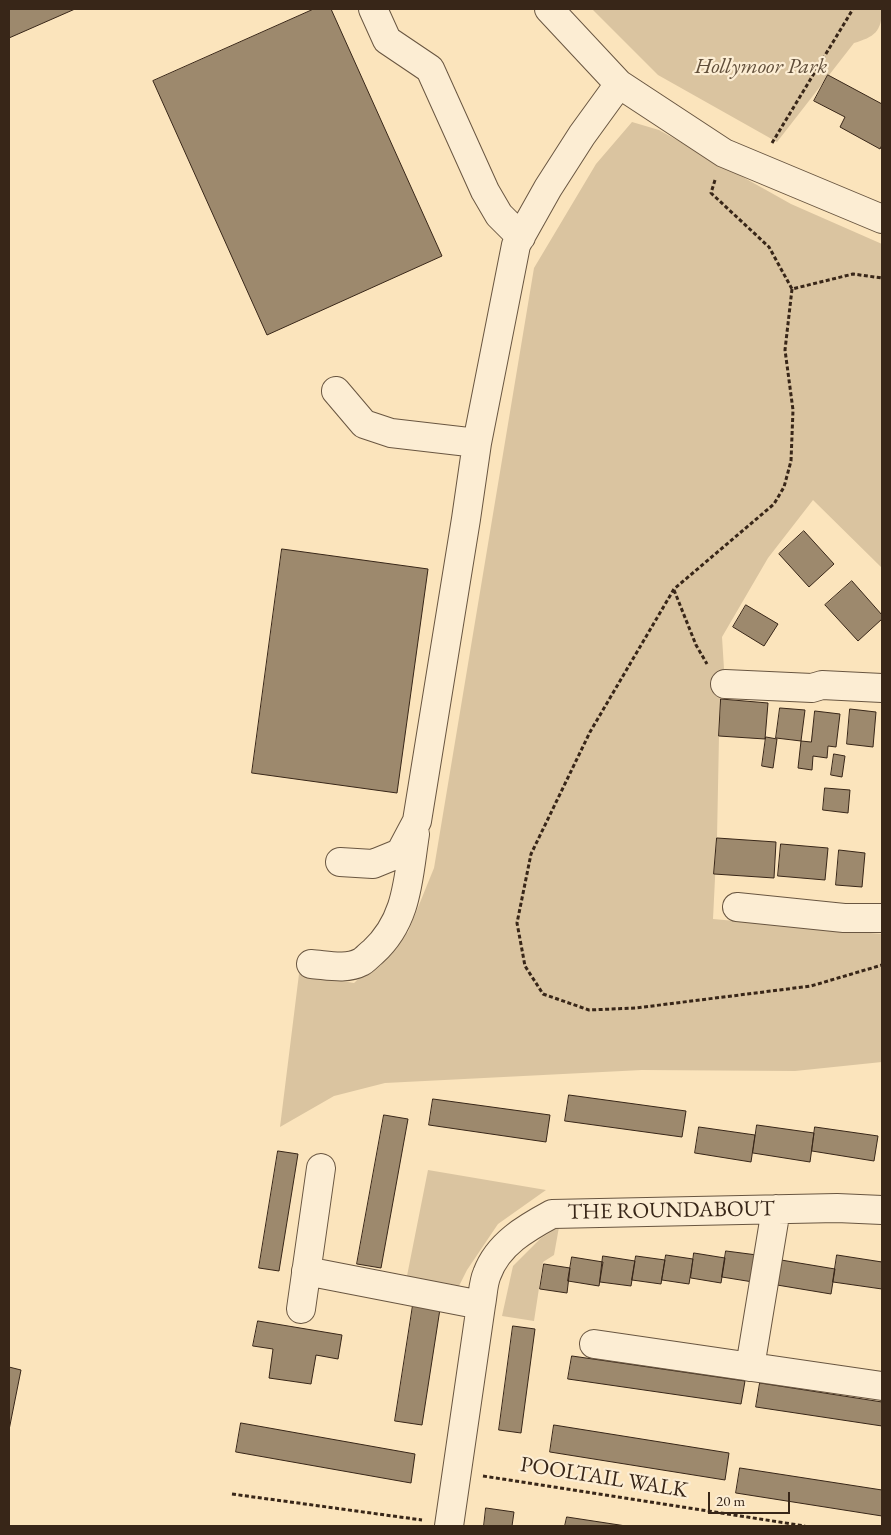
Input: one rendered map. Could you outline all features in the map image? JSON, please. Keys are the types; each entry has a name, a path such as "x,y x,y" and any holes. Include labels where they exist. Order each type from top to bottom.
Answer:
{"street":[{"path":"372,9 387,40 430,68 485,191 499,215 521,237"},
{"path":"549,9 619,84 724,153 882,219"},
{"path":"311,964 339,967 361,962 383,943 403,909 477,443 516,245 548,188 619,84"},
{"path":"336,391 364,424 391,433 477,443"},
{"path":"725,684 812,688 822,685 882,688"},
{"path":"340,862 373,864 400,853 417,821"},
{"path":"736,907 844,918 882,918"},
{"path":"301,1309 321,1168"},
{"name":"THE ROUNDABOUT","path":"450,1525 487,1274 496,1256 511,1239 552,1214 837,1208 882,1210"},
{"path":"750,1367 776,1209"},
{"path":"306,1271 481,1305"},
{"path":"594,1344 882,1386"}],"path":[{"path":"757,167 852,9"},
{"path":"724,153 711,193 769,247 792,289 785,350 793,410 791,461 784,487 774,504 674,589 590,732 531,854 516,923 525,966 543,994 589,1010 636,1008 811,986 882,965"},
{"path":"792,289 853,274 882,278"},
{"path":"674,589 696,645 710,670 725,684"},
{"name":"POOLTAIL WALK","path":"458,1472 805,1526"},
{"path":"232,1494 450,1525"},
{"path":"772,1526 773,1521"}],"green space":[{"name":"Hollymoor Park","path":"592,9 882,9 882,17 876,32 872,36 854,43 777,142 658,75"},
{"path":"632,122 659,130 791,204 882,244 882,568 813,500 768,558 722,637 724,669 719,682 721,699 713,919 882,934 882,1062 795,1071 642,1070 385,1083 334,1096 280,1127 299,974 354,983 408,932 434,868 534,268 596,164"},
{"path":"428,1170 546,1190 498,1224 467,1270 459,1286 452,1288 406,1281"},
{"path":"559,1227 554,1255 543,1262 534,1321 502,1316 513,1266 541,1238"}],"building":[{"path":"9,9 75,9 9,38"},
{"path":"314,9 331,9 442,256 267,335 153,81"},
{"path":"828,75 882,104 882,145 880,149 840,127 845,117 814,101"},
{"path":"804,531 834,564 809,587 779,554"},
{"path":"282,549 428,569 397,793 252,773"},
{"path":"852,581 882,615 882,619 858,641 825,605"},
{"path":"746,605 778,624 764,646 733,627"},
{"path":"721,699 768,703 765,739 719,736"},
{"path":"780,708 805,710 801,741 776,738"},
{"path":"850,709 876,712 873,747 847,744"},
{"path":"815,711 840,714 836,747 828,746 827,758 813,756 812,770 798,768 801,741 811,742"},
{"path":"766,737 777,739 773,768 762,766"},
{"path":"834,754 845,756 842,777 831,775"},
{"path":"825,788 850,790 848,813 823,810"},
{"path":"717,838 776,842 774,878 714,874"},
{"path":"781,844 828,848 825,880 778,876"},
{"path":"839,850 865,853 862,887 836,885"},
{"path":"569,1095 686,1111 682,1137 565,1121"},
{"path":"433,1099 550,1115 546,1142 429,1125"},
{"path":"384,1115 408,1119 381,1268 357,1264"},
{"path":"757,1125 814,1133 810,1162 753,1153"},
{"path":"699,1127 755,1135 751,1162 695,1153"},
{"path":"815,1127 878,1136 874,1161 812,1151"},
{"path":"278,1151 298,1154 279,1271 259,1268"},
{"path":"726,1251 757,1255 753,1282 722,1277"},
{"path":"694,1253 725,1258 721,1283 691,1278"},
{"path":"666,1255 693,1259 689,1284 662,1280"},
{"path":"837,1255 882,1262 882,1289 833,1282"},
{"path":"603,1256 635,1261 631,1286 600,1282"},
{"path":"636,1256 665,1260 661,1284 632,1280"},
{"path":"572,1257 603,1262 599,1286 568,1281"},
{"path":"775,1259 835,1269 831,1294 771,1284"},
{"path":"544,1264 570,1268 567,1293 540,1289"},
{"path":"413,1305 440,1309 422,1425 395,1421"},
{"path":"258,1321 342,1335 338,1359 316,1355 311,1384 269,1378 273,1349 253,1346"},
{"path":"513,1326 535,1329 521,1433 499,1430"},
{"path":"572,1356 745,1381 741,1404 568,1379"},
{"path":"9,1367 21,1370 9,1430"},
{"path":"760,1383 882,1402 882,1426 756,1407"},
{"path":"241,1423 415,1454 411,1483 236,1452"},
{"path":"554,1425 729,1453 725,1480 550,1452"},
{"path":"740,1468 882,1490 882,1516 736,1493"},
{"path":"486,1508 514,1512 512,1526 484,1526"},
{"path":"567,1517 626,1526 565,1526"}]}
